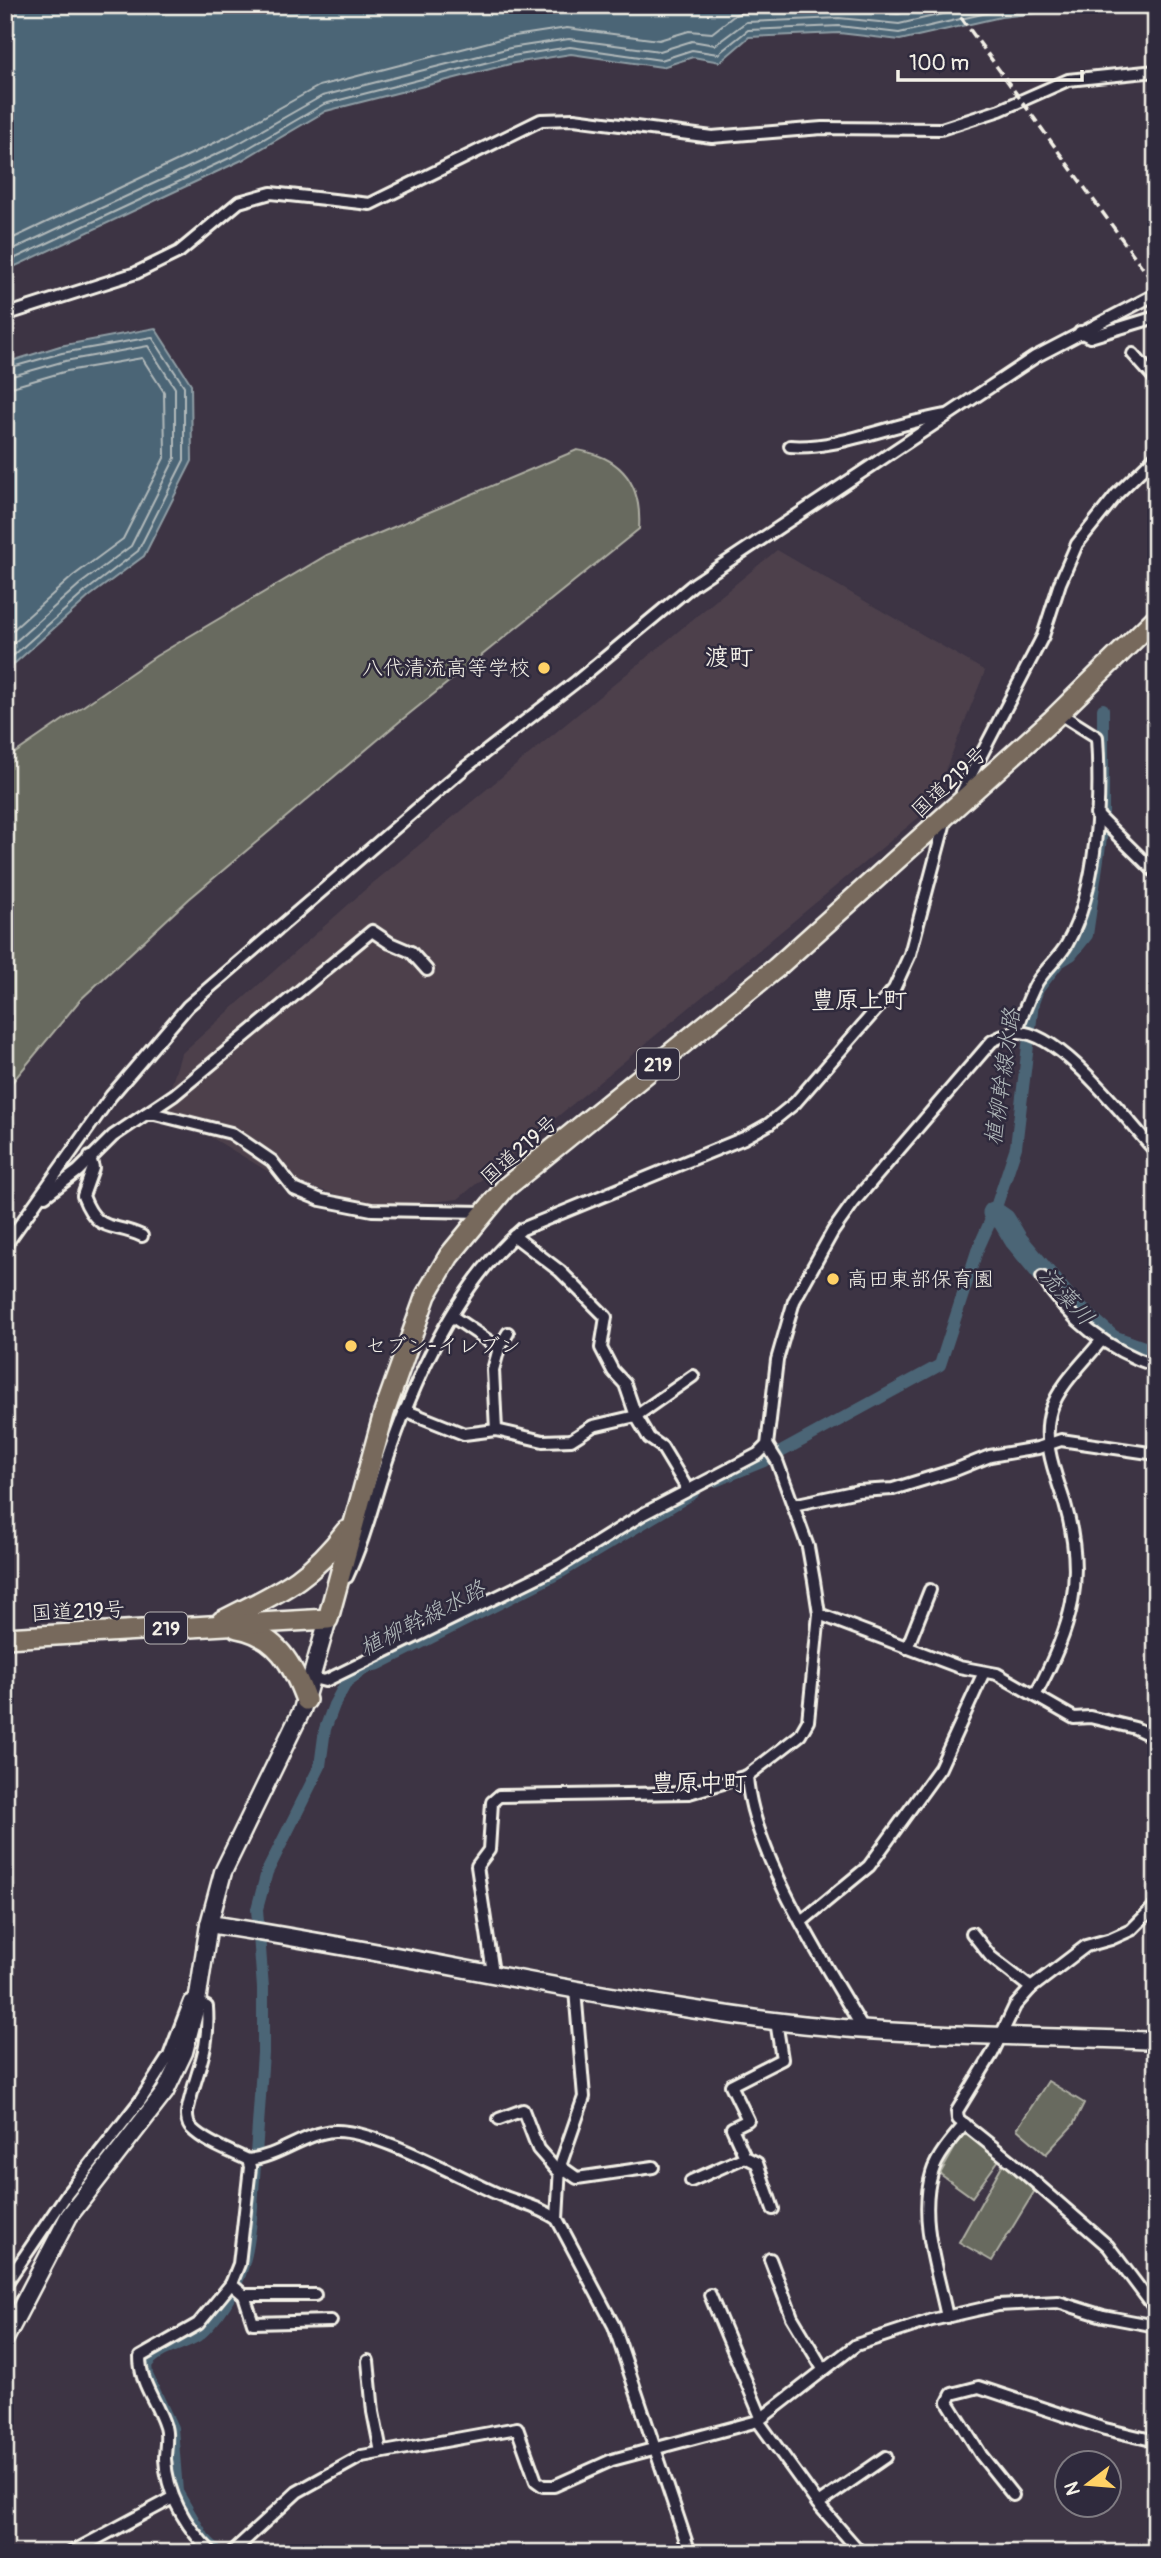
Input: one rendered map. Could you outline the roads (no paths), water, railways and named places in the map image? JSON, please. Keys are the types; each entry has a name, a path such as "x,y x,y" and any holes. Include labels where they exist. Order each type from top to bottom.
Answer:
{"highway":[{"name":"国道219号","path":"5,1638 328,1619 352,1523 399,1366 426,1295 449,1256 485,1212 505,1188 776,968 1059,713 1156,618"},
{"path":"215,1625 284,1591 329,1554 352,1523"},
{"path":"215,1625 260,1635 281,1650 295,1671 306,1700"}],"street":[{"path":"5,315 136,274 179,252 239,202 271,193 370,204 541,120 574,119 712,137 822,128 941,129 1000,110 1068,80 1156,71"},
{"path":"5,1246 111,1096 188,1006 372,847 694,584 1035,357 1156,294"},
{"path":"1080,332 1090,337 1156,317"},
{"path":"1133,355 1156,380"},
{"path":"790,446 812,448 912,420 950,414"},
{"path":"5,2339 69,2216 165,2092 184,2052 197,2002 209,1924 223,1872 306,1700 328,1619 355,1559 404,1410 453,1317 493,1256 522,1229 744,1138 769,1124 795,1103 894,989 910,954 947,814 972,776 1000,715 1043,636 1060,583 1077,544 1116,494 1156,456"},
{"path":"1016,1032 1026,1002 1039,979 1068,943 1086,898 1099,781 1097,737 1059,713"},
{"path":"1096,814 1156,873"},
{"path":"37,1202 78,1171 113,1136 145,1115 372,931 411,952 427,970"},
{"path":"313,1678 326,1681 502,1597 561,1566 688,1490 758,1454 767,1445 777,1360 794,1301 833,1231 853,1203 992,1041 1016,1032 1031,1035 1054,1047 1098,1085 1156,1152"},
{"path":"145,1115 155,1114 231,1133 272,1161 294,1189 330,1202 372,1210 485,1212"},
{"path":"90,1157 93,1168 83,1196 89,1211 99,1224 114,1230 129,1230 142,1237"},
{"path":"514,1236 560,1271 606,1317 601,1348 613,1371 625,1384 636,1416 649,1438 662,1447 688,1490"},
{"path":"1042,1277 1058,1300 1101,1341 1156,1366"},
{"path":"453,1317 499,1348"},
{"path":"496,1430 493,1370 499,1348 508,1334"},
{"path":"1036,1694 1069,1623 1076,1583 1066,1506 1051,1467 1049,1416 1055,1401 1101,1341"},
{"path":"404,1410 464,1434 496,1430 543,1441 570,1440 593,1426 636,1416 693,1376"},
{"path":"793,1505 858,1491 893,1489 990,1456 1061,1440 1156,1454"},
{"path":"493,1973 477,1866 489,1850 492,1802 499,1796 682,1794 747,1776 800,1735 808,1721 819,1614 808,1547 777,1461 767,1445"},
{"path":"907,1648 930,1590"},
{"path":"819,1614 907,1648 997,1674 1074,1718 1090,1717 1156,1738"},
{"path":"801,1922 869,1866 940,1768 985,1672"},
{"path":"747,1776 753,1812 801,1922 863,2029"},
{"path":"1156,1905 1131,1930 1086,1946 1031,1988 1015,2006 998,2035 992,2054 957,2110 958,2119 1108,2246 1156,2310"},
{"path":"209,1924 493,1973 575,1990 776,2021 863,2029 1156,2041"},
{"path":"972,1933 991,1957 1031,1988"},
{"path":"5,2285 67,2194 140,2101 169,2056 202,1969"},
{"path":"557,2219 559,2169 584,2097 575,1990"},
{"path":"197,2002 207,2007 209,2029 201,2071 187,2110 187,2120 190,2128 228,2152 248,2160 269,2157 317,2134 351,2132 502,2196 544,2210 557,2219 614,2326 690,2553"},
{"path":"773,2209 757,2163 745,2157 732,2128 748,2120 731,2085 782,2059 776,2021"},
{"path":"499,2119 523,2110 538,2149 559,2169 577,2178 653,2167"},
{"path":"947,2317 930,2234 927,2198 932,2171 965,2124"},
{"path":"691,2181 745,2157"},
{"path":"248,2160 250,2167 237,2288 253,2323 331,2321"},
{"path":"770,2259 792,2317 824,2369"},
{"path":"212,2553 198,2539 173,2498 165,2460 166,2428 140,2375 140,2357 198,2324 237,2288 315,2295"},
{"path":"710,2295 759,2419 818,2504 861,2553"},
{"path":"231,2553 297,2492 349,2462 381,2452 517,2428 536,2481 543,2486 554,2486 612,2460 759,2419 856,2345 947,2317 998,2305 1058,2302 1103,2316 1156,2326"},
{"path":"368,2361 373,2412 381,2452"},
{"path":"1013,2495 981,2455 948,2402 952,2394 979,2387 1105,2429 1156,2441"},
{"path":"818,2504 886,2457"},
{"path":"70,2553 92,2549 173,2498"},
{"path":"1139,2553 1147,2553"}],"water":[{"path":"5,5 1065,5 1055,11 1001,17 900,40 839,33 749,37 720,62 693,57 662,67 571,54 514,63 326,111 242,160 5,271"},
{"path":"155,328 191,384 192,461 144,556 90,596 5,672 5,363 60,346"}],"waterway":[{"name":"植柳幹線水路","path":"1103,709 1103,813"},
{"name":"植柳幹線水路","path":"779,1453 940,1365 977,1251 994,1213 1016,1147 1033,1003 1038,989 1058,963 1071,955 1087,935 1102,831"},
{"name":"流藻川","path":"994,1213 1004,1220 1016,1240 1071,1306 1111,1341 1156,1357"},
{"name":"植柳幹線水路","path":"715,1481 764,1461"},
{"name":"植柳幹線水路","path":"256,2154 263,2053 263,1988 257,1909 267,1872 320,1766 325,1729 347,1681 367,1667 379,1664 561,1572 693,1493"},
{"name":"植柳幹線水路","path":"219,2553 204,2538 177,2492 172,2428 147,2375 146,2365 156,2355 200,2334 219,2313 230,2295 239,2278 248,2242 255,2165"}],"railway":[{"path":"952,5 1156,286"}],"place":[{"name":"八代清流高等学校","path":"544,668"},
{"name":"高田東部保育園","path":"833,1279"},
{"name":"セブン-イレブン","path":"351,1346"}],"district":[{"name":"渡町","path":"729,657"},
{"name":"豊原上町","path":"859,1000"},
{"name":"豊原中町","path":"699,1783"}]}
